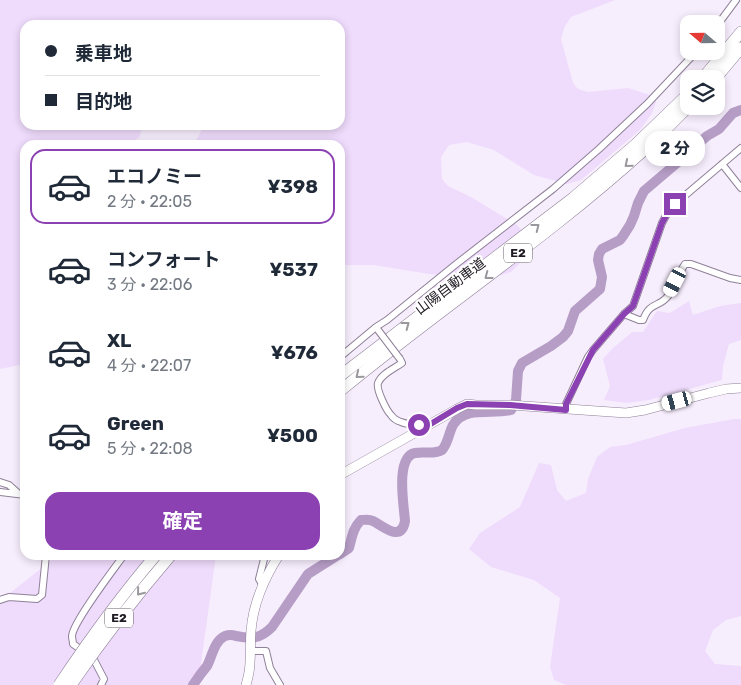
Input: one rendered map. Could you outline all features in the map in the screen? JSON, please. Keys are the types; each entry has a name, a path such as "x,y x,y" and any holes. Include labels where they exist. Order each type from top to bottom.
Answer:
{"highway":[{"path":"709,70 741,32"},
{"path":"723,70 741,48"},
{"name":"山陽自動車道","path":"345,372 573,198 635,145 680,101"},
{"name":"山陽自動車道","path":"345,387 579,206 643,151 680,115"},
{"name":"E2","path":"59,685 86,644 152,560"},
{"name":"E2","path":"71,685 125,611 167,560"}],"street":[{"path":"725,15 736,0"},
{"path":"345,354 600,149 647,104 689,60"},
{"path":"566,410 566,404 593,350 633,306 662,223 668,212 741,148"},
{"path":"722,164 741,188"},
{"path":"624,314 643,320 646,311 650,307 667,297 685,264 691,264 741,280"},
{"path":"377,328 402,363 384,375 377,385 378,391 391,416 402,423 419,425 424,428"},
{"path":"345,472 467,404 626,413 645,410 717,391 741,388"},
{"path":"0,482 9,485 20,493"},
{"path":"0,492 20,495"},
{"path":"0,600 9,597 38,599 42,595 46,560"},
{"path":"101,685 104,679 94,658 73,644 72,635 76,625 120,560"},
{"path":"263,586 259,579 264,560"},
{"path":"246,685 250,662 252,619 263,586 276,560"},
{"path":"250,647 266,651 270,668 280,685"}],"shaded area":[{"path":"0,0 615,0 571,17 565,26 561,39 573,83 578,89 588,92 628,88 656,97 652,113 640,130 581,180 567,184 534,175 494,150 467,142 449,145 441,157 442,179 448,186 471,197 517,225 528,237 524,259 511,272 486,280 429,274 374,265 345,265 345,140 196,140 202,130 345,130 345,20 20,20 20,130 141,130 139,138 135,140 20,140 20,365 0,369"},
{"path":"689,301 693,315 720,306 741,303 741,340 729,344 723,366 722,380 649,400 627,403 604,400 610,386 603,359 632,332 643,332 657,311 670,313"},
{"path":"741,419 741,616 726,620 713,630 705,651 715,664 741,666 741,685 566,685 554,680 550,667 560,598 534,580 491,567 469,549 480,533 520,507 539,463 551,465 557,490 566,501 586,493 588,479 597,457 610,447 626,445 685,428"},
{"path":"52,560 215,560 198,685 0,685 0,601"}],"waterway":[{"path":"345,551 349,548 354,529 361,520 372,520 386,529 396,532 403,528 405,521 402,483 405,463 409,456 415,453 442,450 446,445 453,425 465,415 511,410 516,400 518,371 522,363 563,337 568,331 575,311 600,289 602,277 598,260 599,254 602,249 620,240 623,236 630,225 644,191 707,136 719,129 733,113 741,110"},
{"path":"193,685 207,666 221,638 230,635 251,638 264,634 272,627 308,574 330,560"}],"route":[{"path":"419,425 424,428 467,404 510,405 566,410 566,404 593,350 633,306 662,223 675,204"}]}
